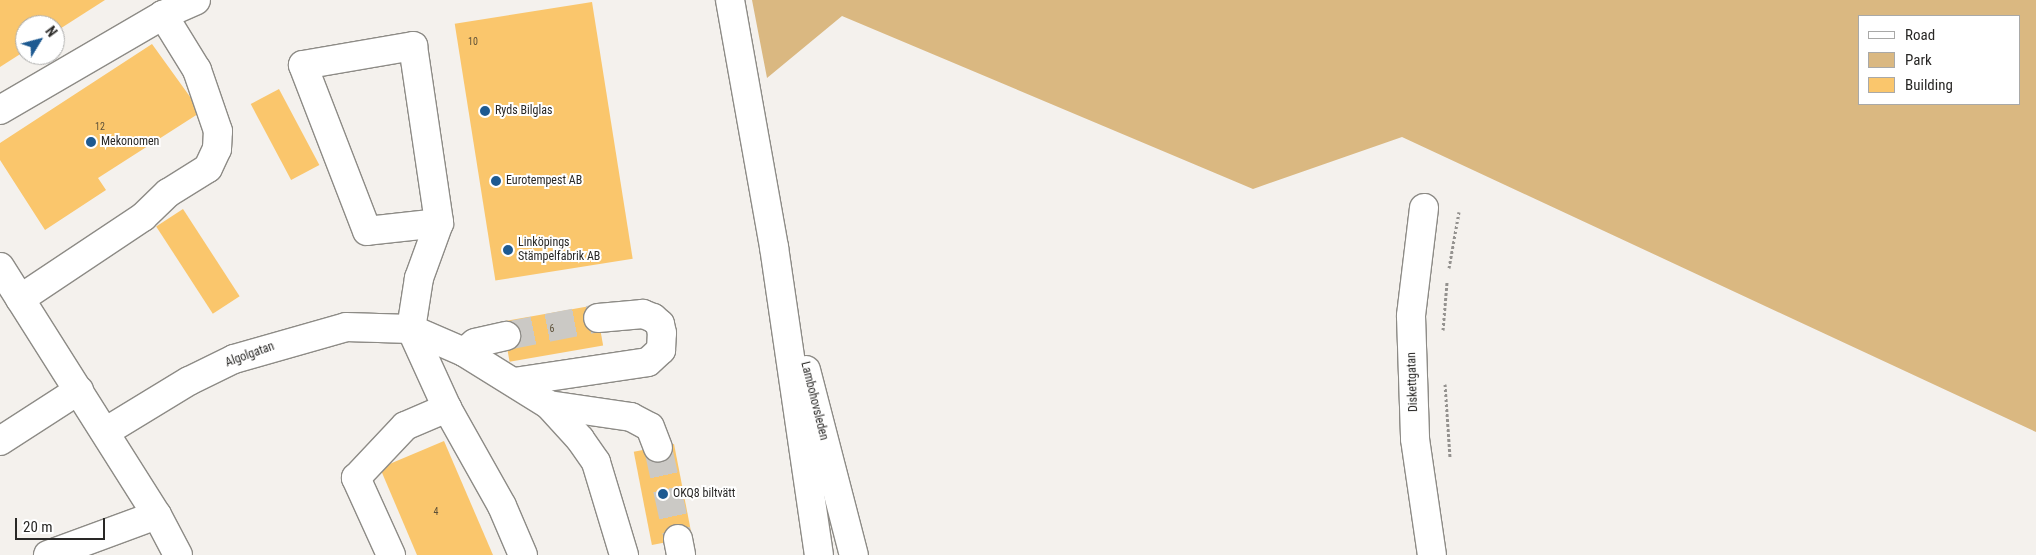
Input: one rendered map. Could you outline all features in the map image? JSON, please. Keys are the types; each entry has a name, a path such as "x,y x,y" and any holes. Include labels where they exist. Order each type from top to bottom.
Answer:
{"street":[{"path":"0,110 163,15 196,0"},
{"name":"Lambohovsleden","path":"730,0 774,247 819,555"},
{"path":"20,299 143,217 168,193 208,168 217,148 216,123 197,70 163,15"},
{"path":"439,223 367,231 303,65 413,46 439,223 419,278 411,329 447,408 502,506 523,555"},
{"name":"Diskettgatan","path":"1424,208 1411,316 1415,439 1432,555"},
{"name":"Lambohovsleden","path":"774,247 854,555"},
{"path":"0,267 157,515 178,555"},
{"path":"514,382 648,362 661,350 662,333 660,324 652,318 642,314 598,318"},
{"name":"Algolgatan","path":"105,432 189,381 234,360 277,345 346,327 411,329"},
{"path":"411,329 464,352 549,405 580,438 596,462 624,555"},
{"path":"464,352 475,343 506,336"},
{"path":"0,441 79,390"},
{"path":"549,405 631,417 650,427 658,448"},
{"path":"391,555 356,478 404,426 447,408"},
{"path":"48,555 157,515"}],"path":[{"path":"1442,341 1448,273 1459,212"},
{"path":"1444,379 1450,464"}],"green space":[{"path":"752,0 2036,0 2036,432 1402,137 1253,189 842,16 767,78"}],"building":[{"path":"0,0 105,0 65,26 65,15 15,15 15,57 0,67"},
{"path":"592,2 633,259 495,281 455,24"},
{"path":"152,44 201,112 98,178 106,190 45,230 0,160 0,143"},
{"path":"279,89 319,165 291,180 251,104"},
{"path":"183,209 240,296 213,314 156,226"},
{"path":"596,305 603,345 510,362 502,321"},
{"path":"444,441 493,555 417,555 380,468"},
{"name":"OKQ8 biltvätt","path":"674,444 692,537 652,545 634,452"}],"tunnel":[{"path":"506,336 598,318"},
{"path":"658,448 678,539"}],"place":[{"name":"Ryds Bilglas","path":"485,111"},
{"name":"Mekonomen","path":"91,142"},
{"name":"Eurotempest AB","path":"496,181"},
{"name":"Linköpings Stämpelfabrik AB","path":"508,250"},
{"name":"OKQ8 biltvätt","path":"663,494"}]}
